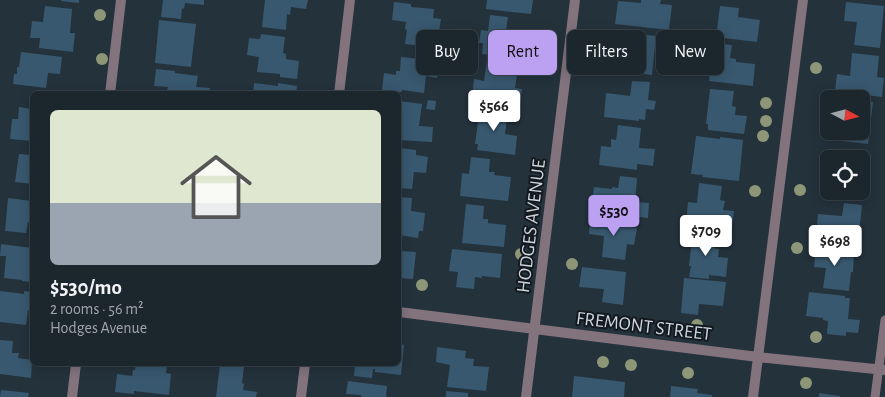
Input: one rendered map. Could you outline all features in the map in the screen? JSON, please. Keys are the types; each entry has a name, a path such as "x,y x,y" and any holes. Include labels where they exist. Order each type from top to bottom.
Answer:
{"street":[{"path":"110,91 121,0"},
{"path":"339,91 350,0"},
{"name":"HODGES AVENUE","path":"526,397 576,0"},
{"path":"753,397 803,0"},
{"name":"FREMONT STREET","path":"401,312 758,357 882,370"},
{"path":"72,397 76,366"},
{"path":"301,397 305,366"}],"lane":[{"path":"875,397 882,370 885,320"}],"building":[{"path":"79,0 79,3 61,1"},
{"path":"163,0 204,0 204,5 185,3 184,9 182,8 181,19 161,17"},
{"path":"265,0 308,0 306,9 291,7 290,15 287,14 286,30 262,27"},
{"path":"487,0 533,0 531,14 486,9"},
{"path":"641,0 661,0 660,4 672,5 669,30 615,24 618,1 641,3"},
{"path":"394,2 411,4 411,7 434,9 433,18 441,19 439,30 416,30 416,45 405,44 406,22 392,20"},
{"path":"846,2 884,6 880,48 854,45 857,22 844,21"},
{"path":"45,6 72,9 70,33 75,33 73,52 39,48 40,38 30,38 32,21 43,22"},
{"path":"720,6 739,8 738,17 760,20 757,42 724,38 724,30 717,30"},
{"path":"490,15 508,17 506,30 488,30"},
{"path":"159,20 196,24 191,67 155,63"},
{"path":"481,30 488,31 488,55 482,54 483,43 479,43"},
{"path":"261,34 285,37 283,53 286,54 286,59 299,61 297,79 280,77 280,74 257,72 259,57 247,55 249,38 260,39"},
{"path":"646,35 656,36 652,75 646,74"},
{"path":"724,44 732,45 730,58 736,59 736,62 755,64 753,86 709,81 710,75 724,75"},
{"path":"21,52 62,57 60,74 48,73 46,88 13,84 14,74 17,74 17,67 19,67"},
{"path":"852,53 879,56 877,77 884,78 882,97 870,95 870,90 835,90 837,74 850,76"},
{"path":"401,57 416,59 416,75 437,75 437,78 426,76 424,93 382,90 384,73 396,75 396,71 400,71"},
{"path":"487,60 488,75 517,75 515,88 522,89 520,107 472,100 474,79 484,81"},
{"path":"156,69 198,76 196,87 210,88 210,91 167,91 168,87 154,86"},
{"path":"632,81 650,82 648,100 656,101 654,110 646,109 645,120 639,119 639,121 604,117 606,93 630,96"},
{"path":"254,83 278,86 278,83 297,86 296,91 253,91"},
{"path":"710,89 734,91 732,106 736,107 735,115 747,116 744,134 708,130 708,124 706,124"},
{"path":"428,100 436,101 435,110 426,109"},
{"path":"401,101 422,104 419,126 433,127 432,142 401,140"},
{"path":"870,102 873,102 870,127"},
{"path":"19,107 30,109 30,141 10,139 12,119 18,119"},
{"path":"480,107 508,111 505,134 517,136 515,155 477,150 478,144 475,144"},
{"path":"618,125 641,128 639,148 655,149 653,166 637,164 637,170 599,165 601,146 611,147 611,139 616,140"},
{"path":"696,136 743,140 739,181 691,174"},
{"path":"842,140 868,140 868,144"},
{"path":"401,148 416,150 416,155 428,157 426,173 414,172 412,189 401,188"},
{"path":"19,154 30,155 30,184 15,182"},
{"path":"471,157 490,159 489,172 495,172 494,175 511,177 508,201 460,196 462,173 469,174"},
{"path":"620,176 637,178 635,202 649,203 648,218 591,212 594,187 618,188"},
{"path":"699,183 722,186 720,200 725,201 723,210 734,211 732,230 694,226 694,224 686,223 688,202 697,203"},
{"path":"401,197 412,198 411,211 425,213 423,231 419,231 418,238 401,235"},
{"path":"8,198 30,201 30,222 28,222 26,233 5,231"},
{"path":"844,203 862,205 858,244 816,239 818,214 842,216"},
{"path":"466,204 484,206 483,219 488,219 488,223 506,225 504,247 462,243"},
{"path":"590,218 631,223 630,227 637,228 634,245 627,244 625,260 602,257 604,236 589,234"},
{"path":"693,230 716,233 714,248 719,249 718,257 728,258 726,277 709,275 709,279 689,277"},
{"path":"1,244 30,248 30,282 4,278 6,256 0,256"},
{"path":"816,247 852,251 851,256 854,256 853,272 851,272 849,291 823,288 826,268 814,267"},
{"path":"452,249 502,254 500,278 475,277 474,289 456,287 458,272 449,271"},
{"path":"401,251 416,252 413,279 401,278"},
{"path":"582,267 626,272 623,305 602,302 604,289 579,287"},
{"path":"684,278 726,282 723,306 699,304 698,315 681,313"},
{"path":"0,291 24,294 24,291 30,292 30,310 28,310 26,325 0,322"},
{"path":"809,292 850,298 848,319 860,320 858,333 846,332 846,336 827,334 828,321 823,320 823,318 806,316"},
{"path":"0,340 13,341 12,353 19,353 18,358 30,360 31,378 0,374"},
{"path":"401,344 404,345 401,375 375,372 375,369 373,369 372,378 354,376 355,366 401,366"},
{"path":"437,347 466,351 465,358 474,359 473,366 489,367 486,391 447,387 450,365 436,362"},
{"path":"136,366 167,366 166,373 171,374 169,395 134,391 134,394 115,392 117,374 132,376 133,370 135,370"},
{"path":"220,366 244,367 243,390 257,392 256,397 216,397"},
{"path":"574,376 625,382 624,397 572,397"},
{"path":"348,381 387,386 386,397 361,397 361,395 346,394"},
{"path":"671,386 698,389 697,393 712,395 712,397 670,397"},
{"path":"1,390 29,393 28,397 0,397"},
{"path":"446,391 468,393 468,397 446,397"},
{"path":"819,393 840,396 840,397 819,397"}]}
